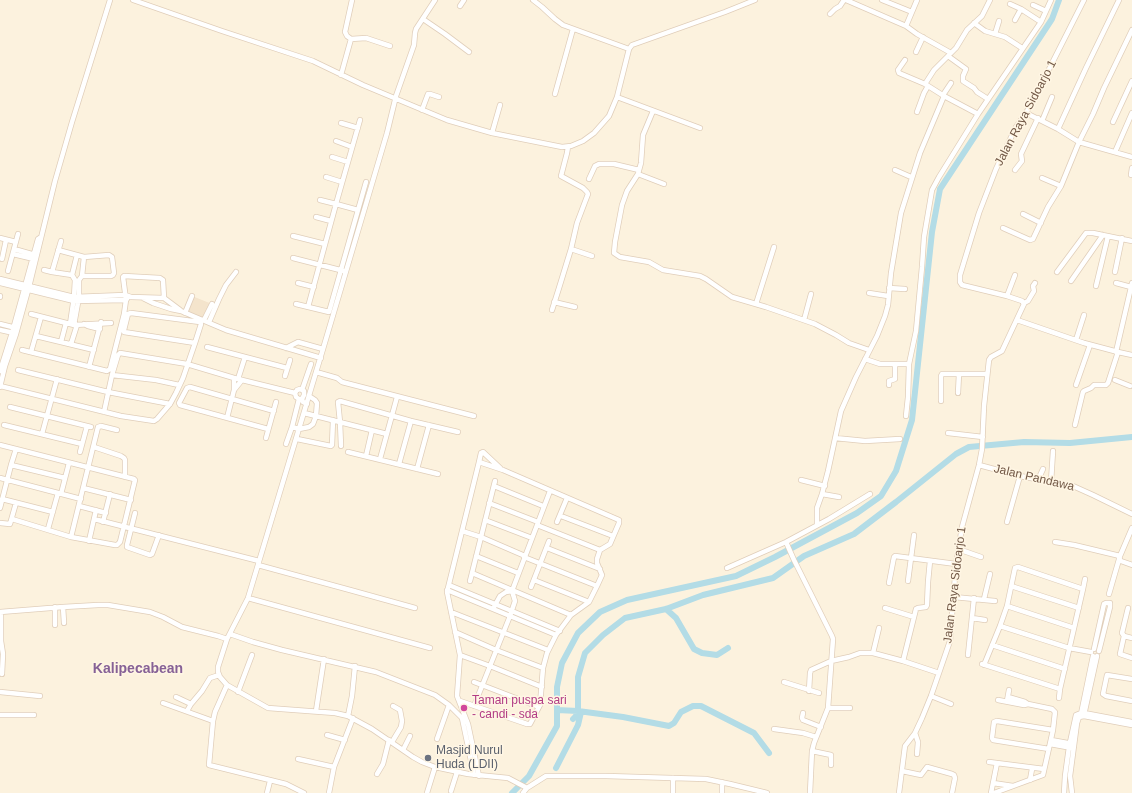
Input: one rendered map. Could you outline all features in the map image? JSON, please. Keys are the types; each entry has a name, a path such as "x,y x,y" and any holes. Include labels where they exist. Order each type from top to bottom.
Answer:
{"street":[{"path":"110,0 72,122 41,237 38,239 27,288 0,386 121,416 154,421 170,404 190,365 201,324 200,322 130,313 128,314 124,332 195,343"},
{"path":"133,0 314,61 396,99 447,120 492,133 567,150 579,144 594,133 609,116 619,98 629,49 631,46 755,0"},
{"path":"352,0 345,32 347,36 351,39 366,38 390,46"},
{"path":"434,0 415,33 414,45 396,99 387,133 331,313 321,358 248,598 227,639 218,668 220,677 227,685 263,706 271,709 335,713 350,717 391,741 418,760 456,772 477,776 504,777 527,788"},
{"path":"460,6 464,0"},
{"path":"533,0 558,22 573,29 629,49"},
{"path":"830,14 845,0 853,1 906,26 950,54 966,69 963,76 963,81 988,99"},
{"path":"882,0 912,12"},
{"path":"906,26 917,0"},
{"path":"917,112 926,85 934,70 956,48 967,30 982,16 990,0"},
{"path":"906,416 909,364 916,331 924,237 932,190 978,114 1041,22 1051,0"},
{"name":"Jalan Raya Sidoarjo 1","path":"1024,303 1007,296 962,285 960,282 960,275 979,213 996,169 1016,127 1026,113 1038,91 1084,0"},
{"path":"1058,129 1119,0"},
{"path":"1010,4 1041,22"},
{"path":"1033,5 1046,11"},
{"path":"1015,20 1021,9"},
{"path":"423,19 469,52"},
{"path":"995,34 999,21"},
{"path":"974,23 985,31 1005,37 1022,48"},
{"path":"556,94 573,29"},
{"path":"1003,228 1031,240 1033,239 1048,207 1061,186 1079,142 1132,30"},
{"path":"916,52 923,37"},
{"path":"341,74 351,39"},
{"path":"905,60 898,72 926,85 978,114"},
{"path":"1113,122 1132,81"},
{"path":"817,525 817,508 824,486 841,411 881,326 888,305 899,220 920,153 944,95 951,83"},
{"path":"422,110 428,94 439,97"},
{"path":"1015,170 1022,160 1021,154 1052,97"},
{"path":"619,98 700,128"},
{"path":"492,133 500,104"},
{"path":"653,111 643,134 642,160 638,172 627,191 622,205 614,253 620,257 649,262 662,270 700,276 732,297 804,320 869,350"},
{"path":"1115,152 1132,112"},
{"path":"1026,113 1040,119 1079,142 1132,157"},
{"path":"308,307 360,120"},
{"path":"341,123 358,128"},
{"path":"336,141 352,147"},
{"path":"552,310 571,249 577,223 588,194 583,188 561,177 567,150"},
{"path":"332,157 348,162"},
{"path":"589,179 595,166 599,164 614,164 638,172 664,184"},
{"path":"1131,175 1132,168"},
{"path":"895,170 912,177"},
{"path":"326,177 342,182"},
{"path":"1042,178 1061,186"},
{"path":"344,271 366,182"},
{"path":"320,200 358,210"},
{"path":"1023,214 1041,223"},
{"path":"316,217 331,221"},
{"path":"1057,272 1086,233 1122,238 1132,241"},
{"path":"8,271 18,234"},
{"path":"293,236 325,244"},
{"path":"1071,281 1106,236"},
{"path":"1096,286 1106,236"},
{"path":"0,238 16,242"},
{"path":"1115,272 1122,238"},
{"path":"6,240 1,259 10,262"},
{"path":"52,272 61,241"},
{"path":"756,304 774,247"},
{"path":"571,249 592,256"},
{"path":"44,270 77,278 111,276 114,273 112,257 110,256 84,257 58,250"},
{"path":"13,251 35,257"},
{"path":"71,344 72,324 76,299 77,255"},
{"path":"77,278 84,257"},
{"path":"293,258 344,271"},
{"path":"207,321 226,285 236,272"},
{"path":"1007,296 1015,275"},
{"path":"22,350 106,371 110,369 124,314 127,297 123,277 160,278 163,280 164,298"},
{"path":"0,279 27,288"},
{"path":"298,283 314,287"},
{"path":"1035,283 1033,286 1034,291 1028,301 1024,303 1017,320 1090,345 1132,355"},
{"path":"1075,425 1083,392 1094,385 1106,385 1108,383 1117,352 1132,285 1116,283"},
{"path":"0,284 27,288 76,299 127,297 164,298 183,312"},
{"path":"889,288 905,290"},
{"path":"869,293 888,296"},
{"path":"804,320 811,294"},
{"path":"183,312 192,296"},
{"path":"143,298 153,303 207,321 226,330 321,358"},
{"path":"554,302 575,307"},
{"path":"207,321 212,304"},
{"path":"296,304 331,313"},
{"path":"31,314 72,324 101,322 111,323"},
{"path":"1076,340 1084,314"},
{"path":"31,352 41,317"},
{"name":"Jalan Raya Sidoarjo 1","path":"899,793 906,746 915,733 931,696 950,640 958,549 966,508 982,449 989,359 1002,351 1017,320"},
{"path":"89,367 101,322"},
{"path":"0,324 15,331"},
{"path":"62,342 72,324"},
{"path":"84,324 100,329"},
{"path":"0,330 15,331"},
{"path":"0,371 15,331"},
{"path":"36,336 94,350"},
{"path":"286,348 298,342 323,349"},
{"path":"1076,384 1090,345"},
{"path":"207,347 287,368"},
{"path":"104,412 112,375 119,354 190,365 295,393 297,390 308,390 317,403 316,416 313,424 299,429 292,427"},
{"path":"227,418 245,356"},
{"path":"865,359 879,364 909,364"},
{"path":"285,376 290,360"},
{"path":"286,444 300,399 304,395 303,391 311,364"},
{"path":"889,385 889,381 895,379 895,364"},
{"path":"18,370 108,392 170,404"},
{"path":"316,372 339,378 342,382 474,416"},
{"path":"941,401 942,374 987,374"},
{"path":"958,393 959,374"},
{"path":"112,375 156,380 179,385"},
{"path":"42,434 57,379"},
{"path":"234,390 238,379"},
{"path":"1115,380 1130,387"},
{"path":"268,429 180,405 179,403 188,387 274,411"},
{"path":"295,393 296,397 306,404"},
{"path":"380,459 397,397"},
{"path":"296,438 331,446 338,402 340,401 411,421 458,432"},
{"path":"266,438 276,402"},
{"path":"10,407 89,427 80,452"},
{"path":"304,413 387,434"},
{"path":"336,421 341,446"},
{"path":"399,464 411,421"},
{"path":"4,425 82,444"},
{"path":"417,469 429,425"},
{"path":"71,537 99,426 117,430"},
{"path":"366,456 372,430"},
{"path":"948,433 983,437"},
{"path":"835,438 865,440 900,439"},
{"path":"0,445 134,479 127,547 150,555 153,553 160,536"},
{"path":"94,447 124,458 125,477"},
{"path":"0,508 16,449"},
{"path":"1051,482 1053,451"},
{"path":"348,452 438,474"},
{"path":"477,776 463,720 463,712 457,694 460,655 451,612 448,588 481,453 483,452 503,470"},
{"path":"460,701 528,725 530,724 539,707 543,668 548,650 556,635 571,615 589,602 598,586 602,575 596,561 600,550 609,545 619,523 619,520 503,470 479,462"},
{"path":"48,530 69,463"},
{"path":"11,465 65,478"},
{"name":"Jalan Pandawa","path":"978,465 1038,480 1073,486 1132,514"},
{"path":"1038,480 1043,469"},
{"path":"1007,522 1020,476"},
{"path":"0,478 81,499"},
{"path":"801,480 824,486"},
{"path":"470,581 494,484 543,506"},
{"path":"84,488 131,500"},
{"path":"474,706 511,614 515,600 512,590 550,491"},
{"path":"104,522 110,494"},
{"path":"822,494 839,498"},
{"path":"727,568 787,543 870,494"},
{"path":"2,498 53,512"},
{"path":"557,522 567,498"},
{"path":"0,523 11,524 16,503"},
{"path":"489,503 600,550"},
{"path":"79,506 106,513"},
{"path":"88,541 96,510"},
{"path":"12,519 71,537 117,545 135,513"},
{"path":"560,516 613,536"},
{"path":"94,519 258,563 415,608"},
{"path":"485,520 532,538"},
{"path":"1109,594 1120,557 1132,528"},
{"path":"462,531 480,537 540,564 598,586"},
{"path":"908,581 914,535"},
{"path":"532,587 549,541"},
{"path":"1055,542 1074,545 1120,557 1121,561 1132,565"},
{"path":"787,543 833,639 828,708 812,751 810,793"},
{"path":"547,548 600,569"},
{"path":"958,549 981,557"},
{"path":"476,556 518,573"},
{"path":"890,583 894,556 956,564"},
{"path":"903,661 917,608 926,607 927,605 930,561"},
{"path":"1060,689 983,664 1007,606 1015,568 1017,567 1083,588"},
{"path":"472,573 571,615"},
{"path":"984,599 990,574"},
{"path":"1058,698 1085,579"},
{"path":"534,580 589,602"},
{"path":"1011,586 1079,608"},
{"path":"448,588 511,614 556,635"},
{"path":"494,607 500,596 512,590"},
{"path":"954,596 995,601"},
{"path":"248,598 430,648"},
{"path":"968,655 974,598"},
{"path":"1082,715 1104,604 1109,603 1111,605 1095,653"},
{"path":"2,674 3,654 1,641 1,612 54,607 108,605 150,612 182,627 227,639"},
{"path":"1007,606 1074,628"},
{"path":"54,607 55,625"},
{"path":"63,607 64,623"},
{"path":"885,608 914,617"},
{"path":"1128,608 1122,631 1124,636 1120,654 1132,658"},
{"path":"451,612 548,650"},
{"path":"1102,613 1108,614"},
{"path":"511,614 560,631"},
{"path":"972,618 985,620"},
{"path":"1000,626 1069,648 1095,653"},
{"path":"873,654 879,628"},
{"path":"455,632 543,668"},
{"path":"230,634 282,650 376,672 435,695 449,705 463,712"},
{"path":"1124,636 1132,638"},
{"path":"992,645 1065,669"},
{"path":"809,691 810,671 831,661 860,653 873,654 903,661 940,673"},
{"path":"238,692 252,655"},
{"path":"460,655 542,687"},
{"path":"316,711 324,659"},
{"path":"329,793 334,767 345,740 350,717 355,666"},
{"path":"187,711 210,678 219,675"},
{"path":"1132,679 1107,675 1103,694 1106,696 1132,701"},
{"path":"474,682 539,707"},
{"path":"784,682 819,693"},
{"path":"227,685 213,721 209,766 286,784 304,793"},
{"path":"1008,699 1009,690"},
{"path":"0,692 40,696"},
{"path":"931,696 952,704"},
{"path":"176,698 191,704"},
{"path":"997,763 993,783 993,793 1042,776 1049,749 1055,712 1050,708 1028,704 1025,702 1008,699 998,700"},
{"path":"163,703 213,721"},
{"path":"437,739 449,705"},
{"path":"377,774 383,764 391,741 402,726 400,710 393,706"},
{"path":"828,708 850,708"},
{"path":"803,713 803,720 821,727"},
{"path":"1067,784 1072,792 1064,793 1067,784 1075,717 1077,714 1132,722"},
{"path":"0,715 34,715"},
{"path":"1082,715 1132,725"},
{"path":"1049,749 993,740 994,722 997,721 1052,730"},
{"path":"774,729 803,733 816,737"},
{"path":"915,733 918,742 917,754"},
{"path":"326,735 345,740"},
{"path":"403,750 410,736"},
{"path":"1050,742 1071,746"},
{"path":"812,751 831,755 832,765"},
{"path":"298,759 334,767"},
{"path":"989,762 1044,770"},
{"path":"427,793 435,766"},
{"path":"902,771 921,775 927,767 952,774 955,778 952,793"},
{"path":"1030,780 1032,769"},
{"path":"451,791 456,772"},
{"path":"523,793 527,788 548,775 701,779 722,782 753,791 767,793"},
{"path":"673,778 673,793"},
{"path":"267,793 270,781"},
{"path":"722,782 722,793"},
{"path":"993,783 1014,786"}],"shaded area":[{"path":"192,296 212,304 204,320 185,313"}],"waterway":[{"path":"512,793 529,776 557,726 557,687 562,663 578,633 600,612 627,600 736,576 857,513 881,496 896,471 912,420 932,232 940,189 1052,19 1059,0"},
{"path":"578,711 578,677 585,653 603,635 625,618 666,609 703,595 773,578 804,556 854,534 956,454 969,447 1024,442 1070,443 1132,437"},
{"path":"666,609 676,618 694,649 702,653 717,655 728,648"},
{"path":"557,710 578,711 623,717 669,726 674,723 681,712 693,706 701,706 754,733 769,753"},
{"path":"573,719 576,716 577,711"},
{"path":"556,768 578,725 581,712"}],"place":[{"name":"Taman puspa sari - candi - sda","path":"464,708"},
{"name":"Masjid Nurul Huda (LDII)","path":"428,758"}],"district":[{"name":"Kalipecabean","path":"138,669"}]}
